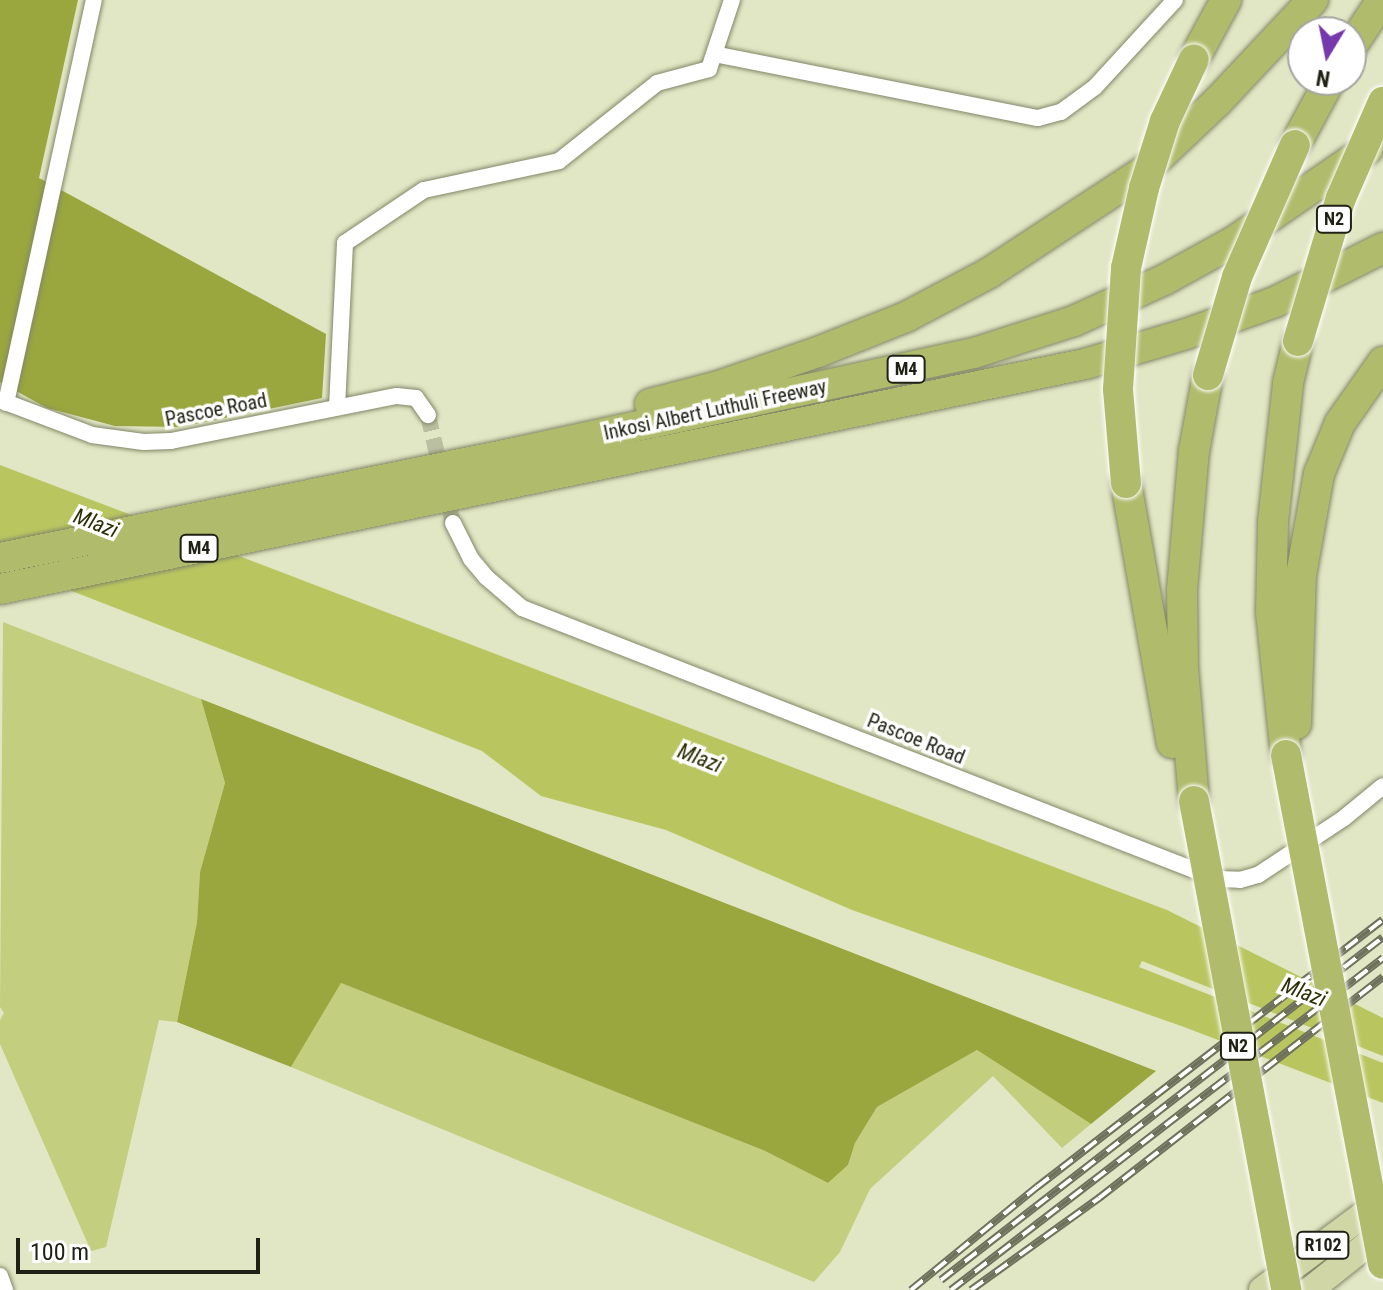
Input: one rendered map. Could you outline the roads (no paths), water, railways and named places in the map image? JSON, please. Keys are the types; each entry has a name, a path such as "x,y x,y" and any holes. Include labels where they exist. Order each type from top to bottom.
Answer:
{"highway":[{"path":"1194,801 1175,753 1168,724 1126,483 1118,389 1126,268 1144,188 1165,121 1226,0"},
{"path":"383,477 464,449 719,386 906,317 989,273 1143,172 1218,101 1313,0"},
{"path":"1367,23 1382,0"},
{"name":"N2","path":"1286,1290 1194,801 1183,667 1182,590 1194,451 1208,375 1237,277 1295,145 1321,96"},
{"name":"N2","path":"1383,102 1341,198 1288,383 1273,522 1271,612 1286,755 1383,1264"},
{"name":"Inkosi Albert Luthuli Freeway","path":"0,558 871,378 974,353 1074,321 1164,280 1233,242 1383,139"},
{"name":"Inkosi Albert Luthuli Freeway","path":"0,589 1085,364 1186,334 1275,302 1383,248"},
{"path":"1286,755 1296,730 1301,575 1319,474 1340,423 1383,362"}],"main road":[{"name":"R102","path":"1262,1290 1383,1200"},
{"name":"R102","path":"1310,1290 1383,1232"}],"street":[{"path":"3,402 94,0"},
{"path":"337,407 345,243 424,190 559,161 657,83 709,69 732,0"},
{"path":"714,54 1038,118 1061,112 1095,87 1175,0"},
{"name":"Pascoe Road","path":"3,402 92,435 158,442 405,395 416,398 428,415"},
{"name":"Pascoe Road","path":"453,523 478,568 494,586 522,608 1217,879 1240,880 1258,875 1344,818 1383,786"},
{"path":"0,1276 5,1290"}],"water":[{"name":"Mlazi","path":"0,465 1167,910 1383,1018 1383,1056 1142,961 1139,967 1383,1063 1383,1103 1184,1027 852,910 666,830 541,796 482,751 0,563"}],"tunnel":[{"path":"428,415 453,523"}],"railway":[{"path":"911,1290 1037,1187 1383,920"},
{"path":"941,1280 1383,937"},
{"path":"951,1290 1383,958"},
{"path":"971,1290 1099,1198 1383,977"}]}
